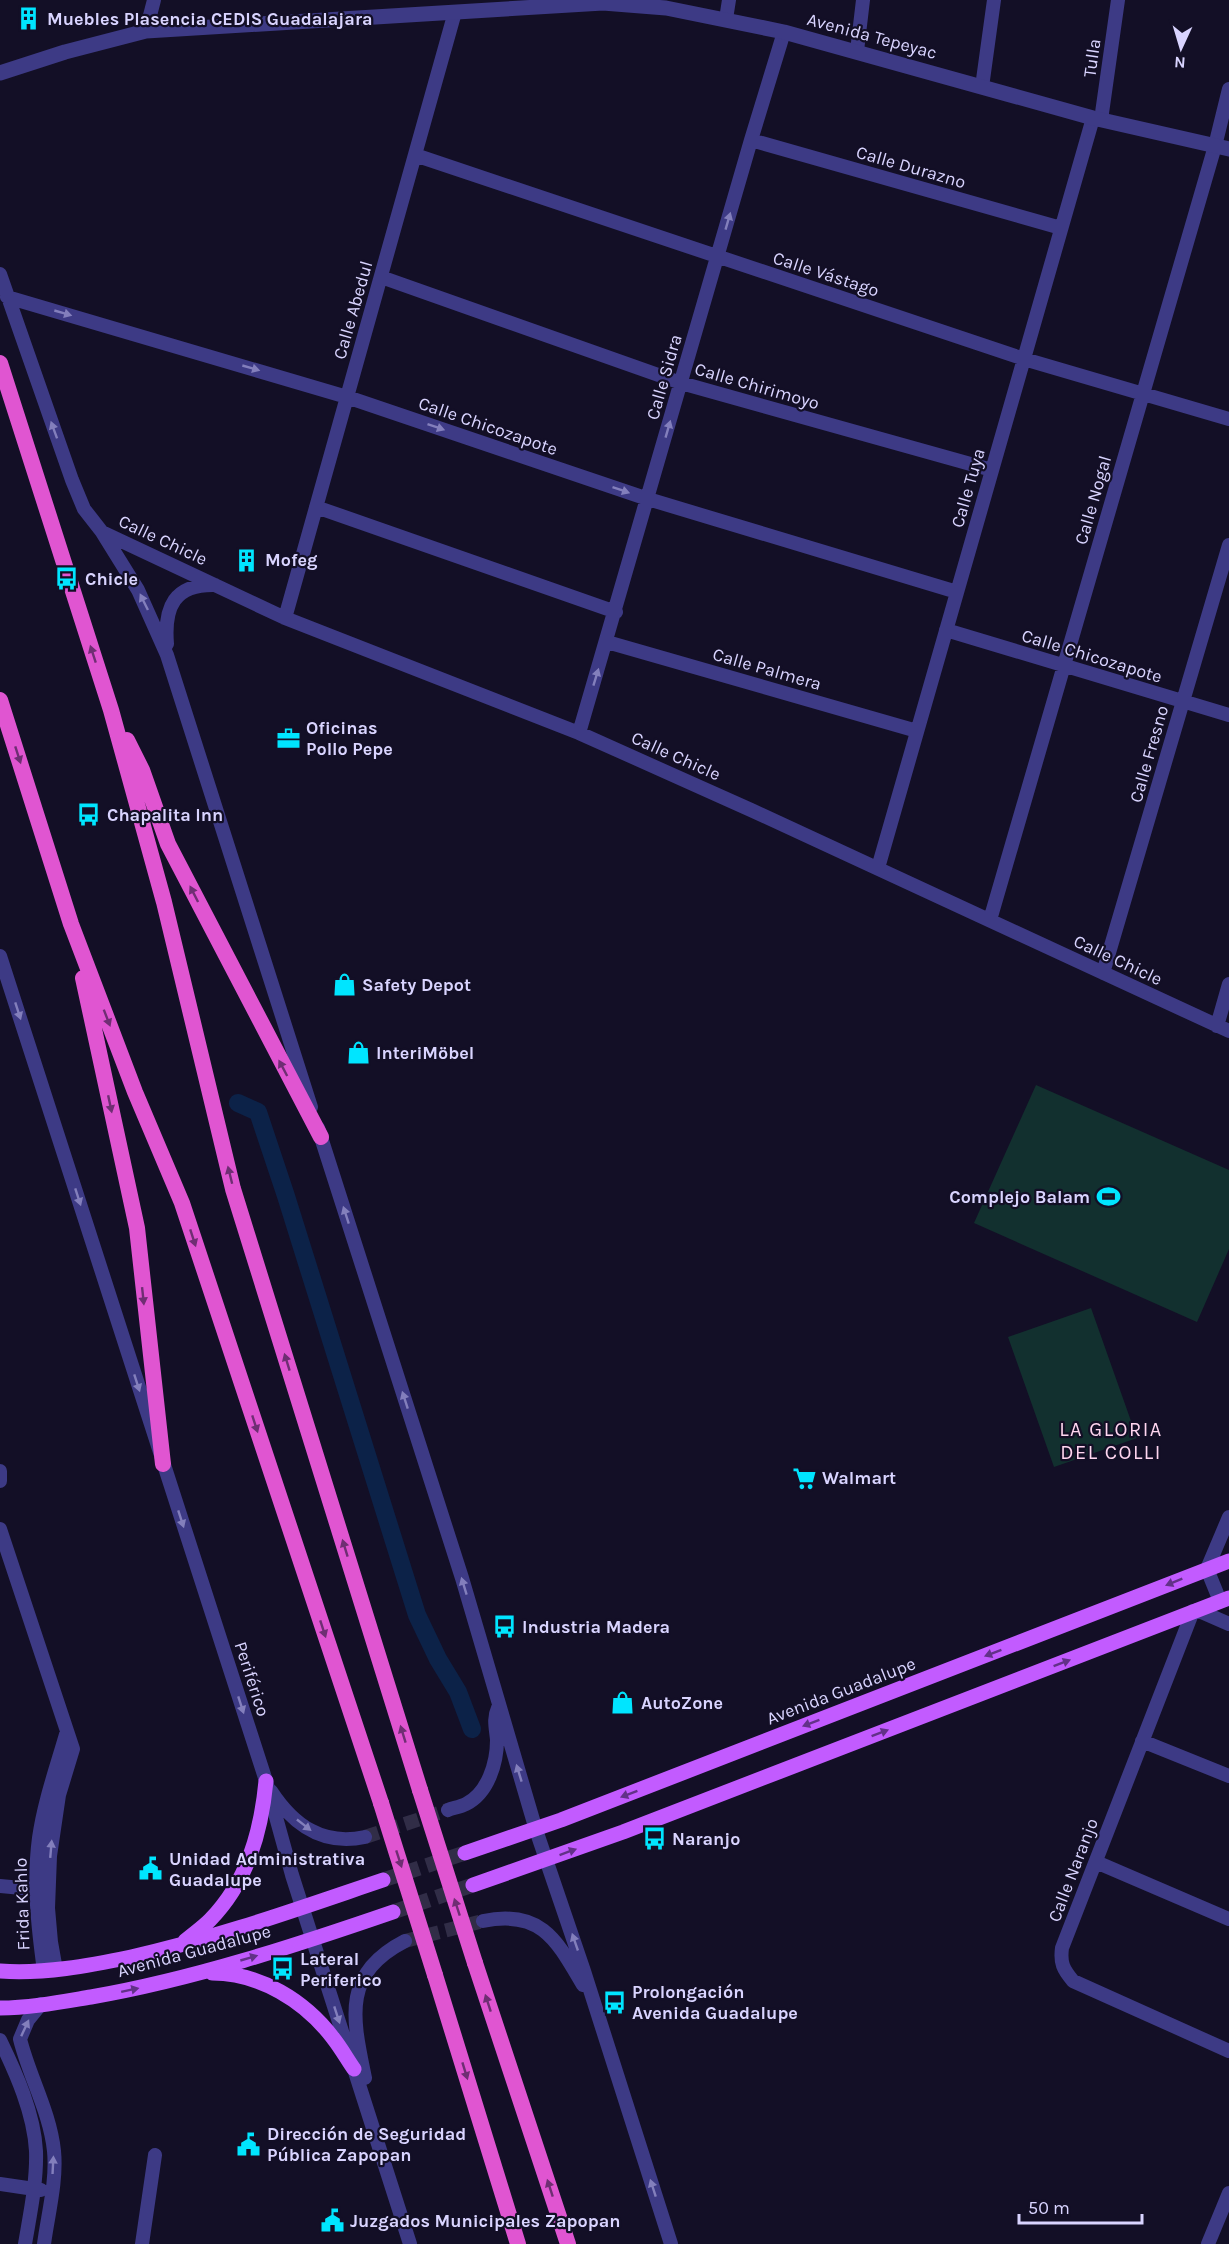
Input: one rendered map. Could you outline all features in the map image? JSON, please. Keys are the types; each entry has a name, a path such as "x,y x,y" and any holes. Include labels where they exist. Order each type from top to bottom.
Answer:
{"highway":[{"path":"0,362 111,710 164,902 233,1189 420,1790 568,2244"},
{"path":"0,700 71,924 135,1092 182,1203 381,1803 518,2244"},
{"path":"111,710 142,770 168,844 321,1137"},
{"path":"71,924 136,1228 163,1464"}],"main road":[{"name":"Avenida Guadalupe","path":"465,1853 536,1830 1229,1561"},
{"path":"473,1885 546,1860 1225,1599"},
{"path":"180,1945 218,1912 243,1874 261,1820 266,1781"},
{"name":"Avenida Guadalupe","path":"0,1971 50,1970 87,1966 180,1945 383,1880"},
{"name":"Avenida Guadalupe","path":"0,2008 121,1992 313,1939 393,1912"},
{"path":"200,1972 234,1975 269,1986 285,1994 312,2014 333,2038 354,2069"}],"street":[{"path":"146,31 154,0"},
{"path":"726,19 729,0"},
{"path":"857,51 863,0"},
{"path":"982,87 994,0"},
{"name":"Tulla","path":"1097,119 1118,0"},
{"name":"Avenida Tepeyac","path":"0,73 65,52 146,31 603,1 666,8 784,32 1097,119 1222,148"},
{"name":"Calle Abedul","path":"285,618 455,12"},
{"name":"Calle Sidra","path":"579,733 784,32"},
{"name":"Calle Nogal","path":"990,920 1143,394 1222,148 1229,89"},
{"name":"Calle Tuya","path":"878,868 1062,228 1097,119"},
{"name":"Calle Durazno","path":"751,140 1062,228"},
{"name":"Calle Vástago","path":"415,155 1024,358 1229,419"},
{"path":"0,274 84,509 102,532 138,590 167,655 459,1569 536,1830 671,2244"},
{"name":"Calle Chirimoyo","path":"381,277 681,383 992,470"},
{"name":"Calle Chicozapote","path":"7,297 347,397 648,499 957,592"},
{"path":"316,507 615,612"},
{"name":"Calle Chicle","path":"102,532 285,618 579,733 1223,1028"},
{"name":"Calle Fresno","path":"1103,973 1229,546"},
{"path":"167,655 166,622 173,602 189,588 198,585 216,585"},
{"name":"Calle Chicozapote","path":"946,630 1229,715"},
{"name":"Calle Palmera","path":"607,642 917,731"},
{"name":"Periférico","path":"0,956 266,1781 370,2120"},
{"path":"1223,1028 1229,984"},
{"path":"0,1471 0,1481"},
{"path":"1225,1599 1207,1569 1229,1517"},
{"name":"Frida Kahlo","path":"0,1530 73,1749 59,1796 42,1890 51,1942 50,1970"},
{"path":"1195,1611 1229,1624"},
{"name":"Calle Naranjo","path":"1195,1611 1142,1741 1062,1948 1060,1960 1063,1969 1073,1981 1229,2050"},
{"path":"448,1810 466,1804 476,1796 490,1777 496,1757 495,1718 499,1705"},
{"path":"1142,1741 1229,1776"},
{"path":"266,1781 291,1815 314,1833 341,1840 365,1837"},
{"path":"1096,1862 1229,1919"},
{"path":"0,1886 42,1890"},
{"path":"483,1920 519,1920 544,1930 559,1944 594,2006"},
{"path":"405,1941 383,1955 363,1977 356,2000 355,2031 367,2088 370,2120 410,2244"},
{"path":"41,2004 28,2020 20,2039 48,2123 54,2151 52,2191 44,2244"},
{"path":"0,2040 13,2068 32,2124 36,2151 34,2189 25,2244"},
{"path":"13,2068 28,2064"},
{"path":"142,2244 155,2155"},
{"path":"0,2184 52,2191"},
{"path":"1208,2244 1229,2193"}],"green space":[{"name":"Complejo Balam","path":"1036,1085 1229,1170 1229,1249 1197,1322 974,1223"},
{"path":"1091,1308 1137,1438 1054,1467 1008,1337"}],"waterway":[{"path":"238,1103 258,1112 417,1615 438,1659 458,1692 472,1729"}],"tunnel":[{"path":"365,1837 448,1810"},
{"path":"383,1880 465,1853"},
{"path":"393,1912 473,1885"},
{"path":"405,1941 483,1921"}],"place":[{"name":"Muebles Plasencia CEDIS Guadalajara","path":"29,19"},
{"name":"Mofeg","path":"247,560"},
{"name":"Chicle","path":"67,579"},
{"name":"Oficinas Pollo Pepe","path":"288,738"},
{"name":"Chapalita Inn","path":"89,815"},
{"name":"Safety Depot","path":"344,985"},
{"name":"InteriMöbel","path":"358,1053"},
{"name":"Complejo Balam","path":"1108,1197"},
{"name":"Walmart","path":"804,1478"},
{"name":"Industria Madera","path":"504,1627"},
{"name":"AutoZone","path":"623,1703"},
{"name":"Naranjo","path":"654,1839"},
{"name":"Unidad Administrativa Guadalupe","path":"151,1869"},
{"name":"Lateral Periferico","path":"282,1969"},
{"name":"Prolongación Avenida Guadalupe","path":"614,2002"},
{"name":"Dirección de Seguridad Pública Zapopan","path":"249,2144"},
{"name":"Juzgados Municipales Zapopan","path":"332,2221"}],"district":[{"name":"LA GLORIA DEL COLLI","path":"1111,1440"}]}
